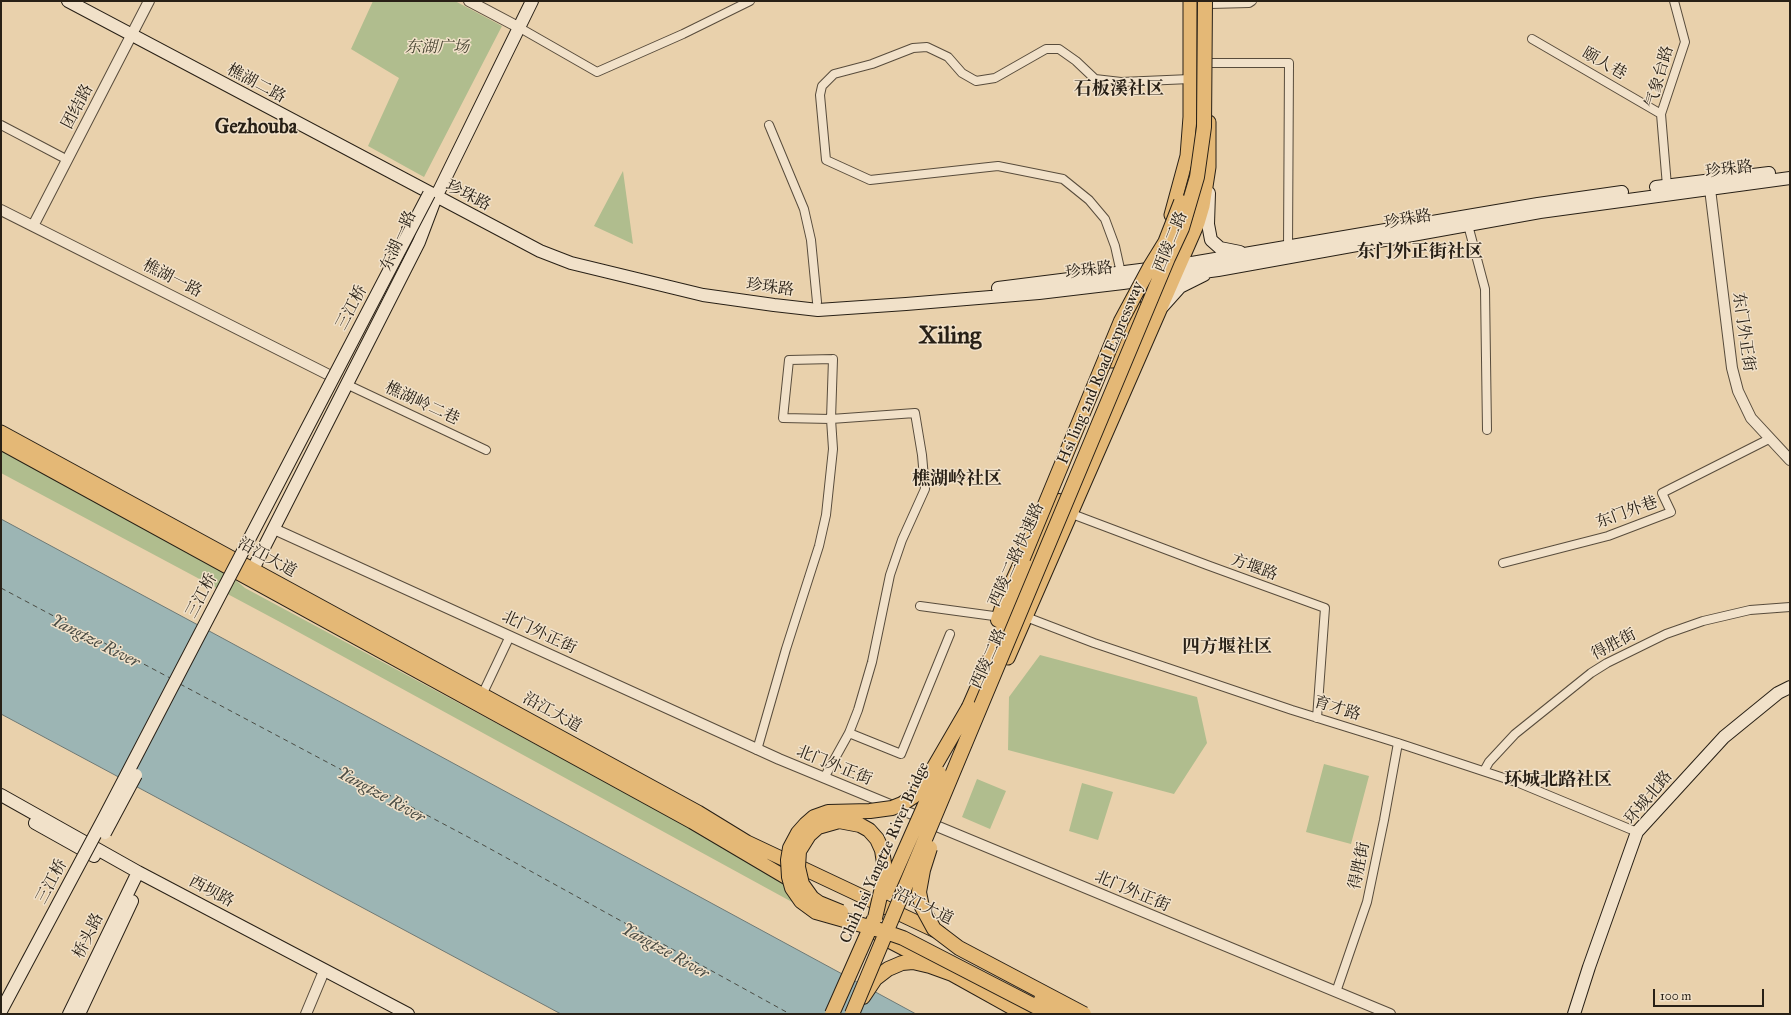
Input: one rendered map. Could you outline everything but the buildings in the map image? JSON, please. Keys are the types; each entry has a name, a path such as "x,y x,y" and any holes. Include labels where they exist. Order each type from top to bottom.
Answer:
{"highway":[{"path":"992,638 1001,617 1005,598 1121,321 1166,241 1182,197 1194,150 1205,2"},
{"name":"Hsi ling 2nd Road Expressway","path":"965,743 1168,258 1182,228 1197,177 1204,127 1205,2"},
{"name":"西陵二路快速路","path":"969,707 1096,416 1166,241"},
{"path":"969,707 926,781 914,796 902,804 892,808 870,811 828,812 814,817 798,833 790,848 788,860 789,877 792,888 801,901 816,912 903,938 1050,1014"},
{"name":"Chih hsi Yangtze River Bridge","path":"832,1014 969,707"},
{"path":"965,743 923,870 919,892 924,913 934,929 959,948 1084,1014"},
{"name":"Chih hsi Yangtze River Bridge","path":"852,1014 965,743"},
{"path":"872,923 883,883 884,863 882,850 877,839 869,830 860,825 848,822 832,822 818,827 803,843 798,859 800,880 812,898 831,908 884,923 907,932 1069,1014"},
{"path":"852,1014 875,979 888,969 902,963 913,962 952,974 1024,1014"}],"main road":[{"name":"樵湖二路","path":"68,1 132,31 434,193"},
{"name":"樵湖二路","path":"83,1 132,31"},
{"path":"516,27 524,1"},
{"path":"231,563 402,235 434,193 516,27 532,1"},
{"name":"西陵二路","path":"1001,617 1148,275 1170,218 1187,156 1190,117 1190,1"},
{"name":"西陵二路","path":"887,940 934,826 1072,514 1198,223 1203,206 1209,167 1210,63 1205,2"},
{"path":"1209,167 1208,224 1211,240 1220,248 1233,252 1269,251"},
{"name":"珍珠路","path":"434,193 540,251 571,263 703,295 818,310 1039,293 1178,270 1269,251 1538,204 1790,170"},
{"name":"珍珠路","path":"1178,270 1218,270 1540,212 1790,178"},
{"name":"珍珠路","path":"434,193 543,245 573,256 704,287 775,298 817,302 907,297 1037,284 1121,273 1148,275"},
{"name":"东湖一路","path":"250,574 419,242 434,193"},
{"name":"三江桥","path":"1,1011 434,193"},
{"name":"三江桥","path":"8,1014 115,816 434,193"},
{"path":"1162,307 1180,287 1218,270"},
{"name":"沿江大道","path":"1,432 250,574 872,923 887,940 1034,1014"},
{"name":"沿江大道","path":"1,443 231,563"},
{"name":"沿江大道","path":"250,574 482,695 698,812 747,842 954,940 1091,1014"},
{"name":"西陵二路","path":"872,923 878,903 917,816 992,638"},
{"name":"环城北路","path":"1574,1014 1637,832 1724,737 1778,693 1790,686"},
{"name":"西坝路","path":"1,795 139,877"},
{"name":"西坝路","path":"1,803 293,960 408,1014"},
{"name":"桥头路","path":"69,1014 139,877"},
{"name":"桥头路","path":"79,1014 139,877"},
{"name":"西坝路","path":"323,974 391,1014"}],"street":[{"name":"团结路","path":"30,225 132,31 143,1"},
{"name":"团结路","path":"30,225 62,157 149,1"},
{"path":"468,1 597,72 683,34 750,1"},
{"path":"1205,2 1249,3 1252,1"},
{"name":"气象台路","path":"1667,186 1661,114 1685,42 1674,1"},
{"name":"颐人巷","path":"1532,39 1661,114"},
{"path":"1121,273 1115,246 1105,219 1089,200 1063,179 998,166 870,180 826,160 820,95 822,86 834,74 872,64 913,48 927,47 948,57 962,73 976,81 995,78 1046,49 1059,49 1076,61 1095,78 1121,82 1190,79"},
{"path":"1210,63 1289,63 1288,248"},
{"path":"1,124 62,157"},
{"path":"769,126 804,209 811,240 817,302"},
{"name":"东门外正街","path":"1710,189 1732,368 1738,391 1751,418 1790,460"},
{"name":"樵湖一路","path":"1,210 329,375"},
{"path":"1468,226 1485,289 1487,430"},
{"path":"757,750 786,649 819,546 826,515 832,449 830,419 833,360 789,360 783,418 830,419 915,413 922,455 925,489 902,540 890,575 872,662 850,733 824,778"},
{"name":"樵湖岭二巷","path":"346,384 486,450"},
{"name":"东门外巷","path":"1503,563 1608,536 1671,512 1662,493 1769,439"},
{"name":"方堰路","path":"1072,514 1207,566 1325,608 1317,718"},
{"name":"北门外正街","path":"274,529 757,750 917,816 934,826 1390,1014"},
{"path":"920,606 1001,617"},
{"name":"得胜街","path":"1484,771 1489,762 1516,734 1591,673 1608,663 1666,634 1703,621 1750,610 1790,607"},
{"name":"育才路","path":"1026,617 1094,643 1317,718 1519,783 1637,832"},
{"path":"850,733 901,754 950,634"},
{"path":"482,695 510,636"},
{"name":"得胜街","path":"1336,992 1367,902 1398,743"},
{"path":"306,1014 323,974"}],"green space":[{"name":"东湖广场","path":"373,1 455,1 502,26 424,177 368,146 399,78 351,49"},
{"path":"623,171 633,244 594,226"},
{"path":"1,446 215,563 245,588 782,877 792,902 280,622 1,473"},
{"path":"1040,655 1197,697 1207,743 1174,794 1008,750 1009,697"},
{"path":"1324,764 1369,776 1351,844 1306,832"},
{"path":"977,779 1006,791 990,829 962,817"},
{"path":"1082,783 1113,792 1098,840 1069,831"}],"water":[{"name":"Yangtze River","path":"1,519 916,1014 561,1014 1,714"}],"ferry route":[{"path":"1,588 170,678"},
{"path":"180,684 485,846 790,1014"}],"district":[{"name":"石板溪社区","path":"1119,90"},
{"name":"Gezhouba","path":"256,128"},
{"name":"东门外正街社区","path":"1420,253"},
{"name":"Xiling","path":"950,337"},
{"name":"樵湖岭社区","path":"957,480"},
{"name":"四方堰社区","path":"1227,648"},
{"name":"环城北路社区","path":"1558,781"}]}
